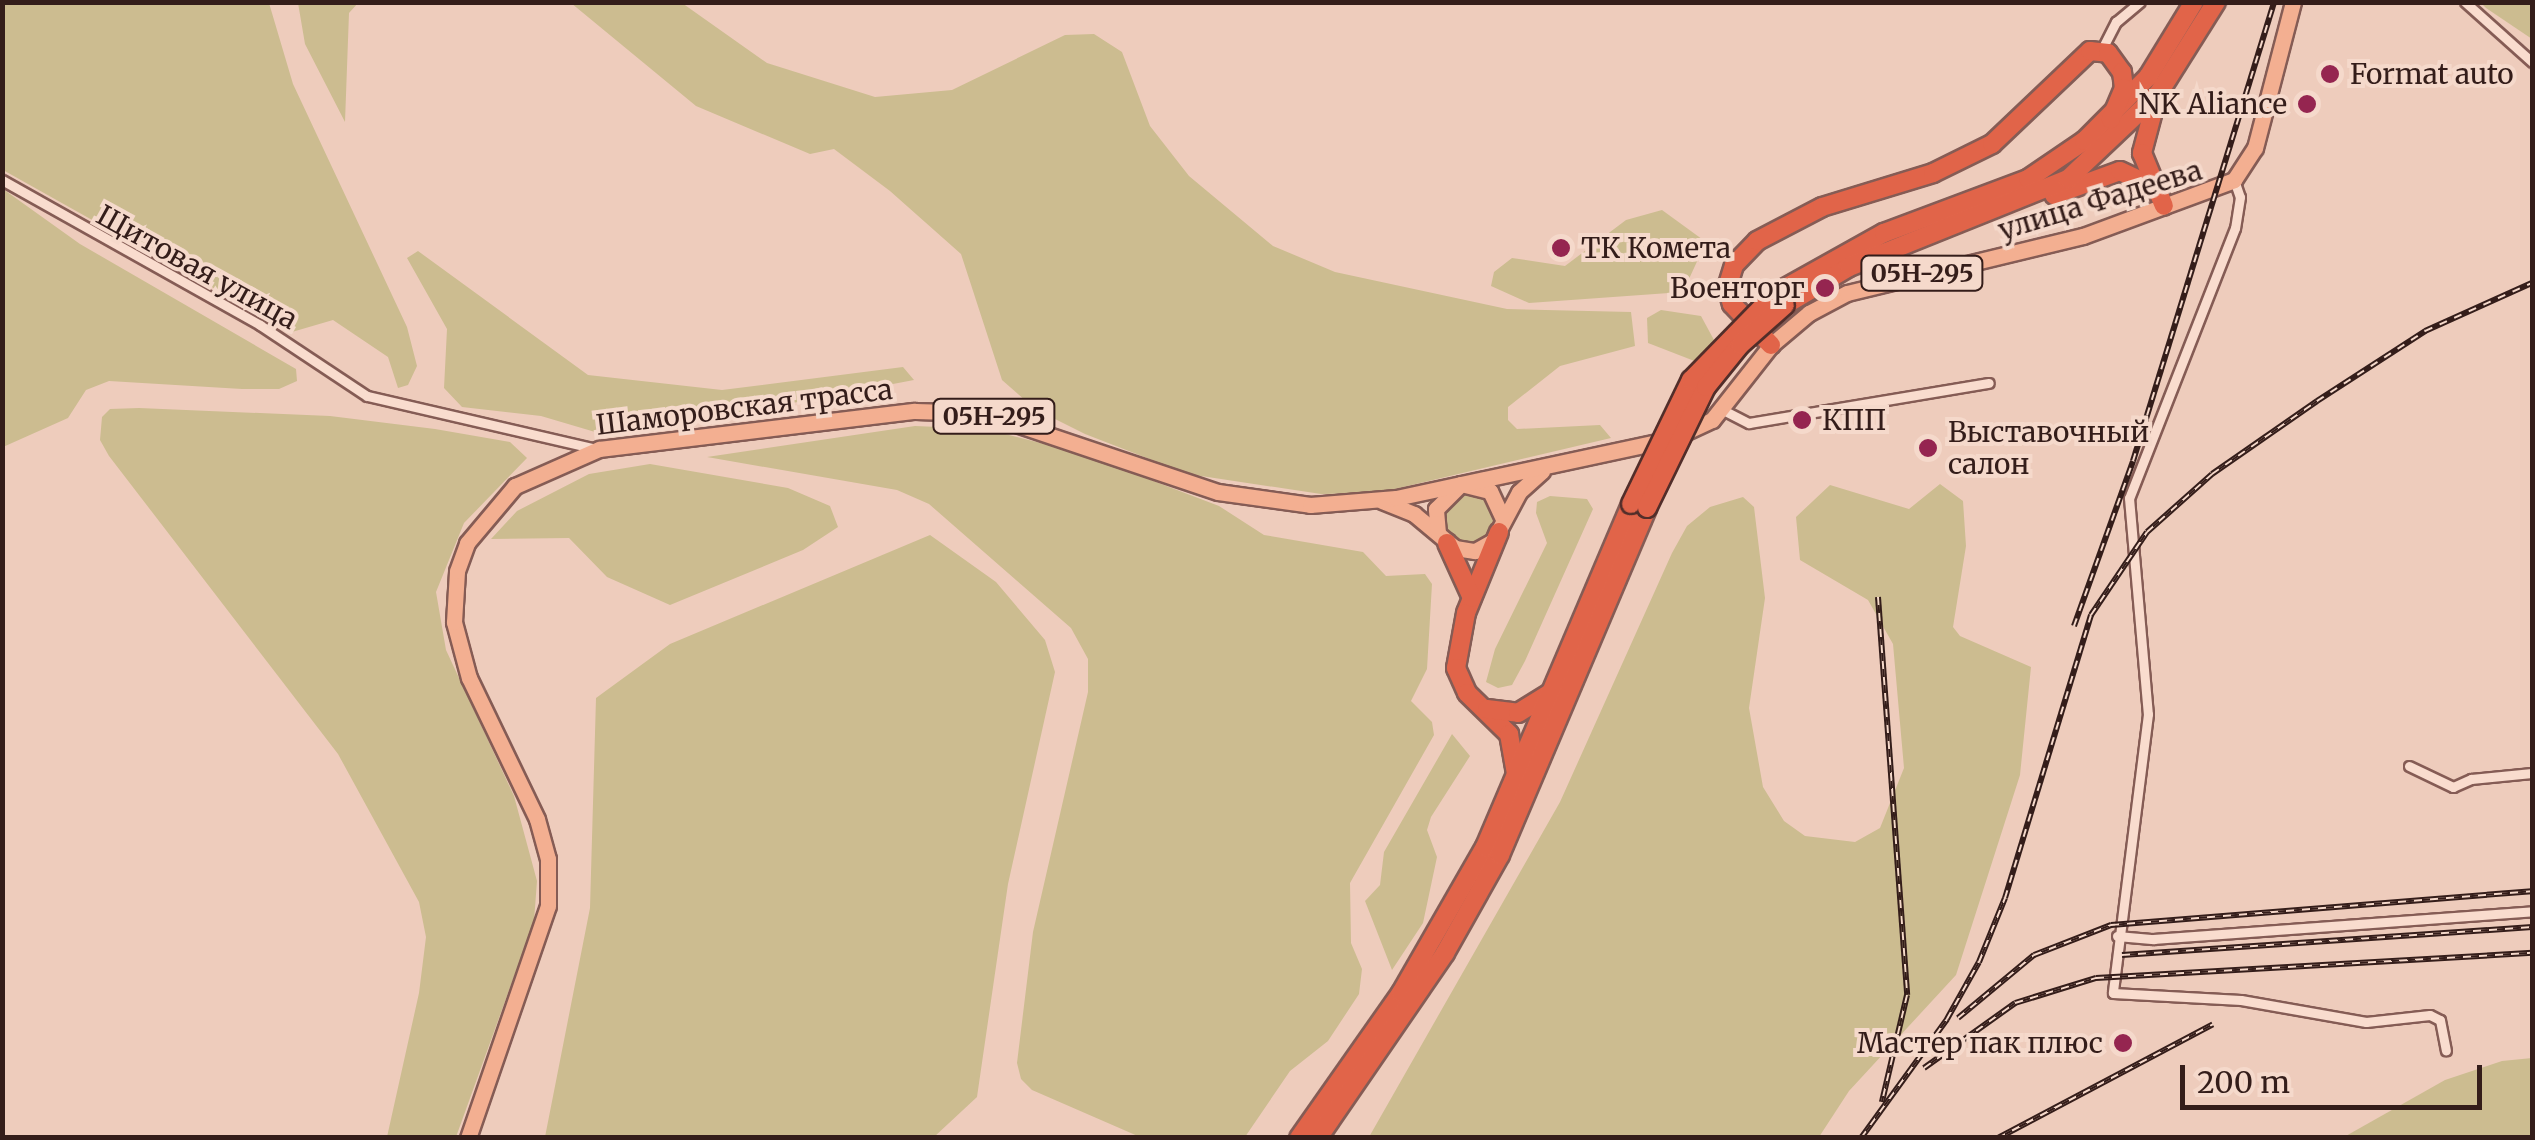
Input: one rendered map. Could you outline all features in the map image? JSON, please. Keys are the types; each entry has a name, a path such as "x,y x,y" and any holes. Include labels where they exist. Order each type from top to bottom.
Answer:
{"highway":[{"path":"1300,1138 1427,951 1517,777 1639,506 1706,387 1781,299 1884,233 2028,179 2111,119 2180,30 2194,2"},
{"path":"1781,299 1849,267 2068,179 2158,94 2216,2"},
{"path":"1771,345 1728,298 1734,264 1756,242 1822,206 1933,173 1992,144 2083,54 2142,64 2180,30"},
{"path":"2108,56 2124,88 2111,119"},
{"path":"2158,94 2142,153 2152,186 2164,206"},
{"path":"2038,194 2057,195 2120,172 2152,186"},
{"path":"1318,1138 1387,1044 1500,855 1639,506"},
{"path":"1501,525 1472,598 1456,668 1463,687 1509,734 1517,777"},
{"path":"1442,538 1472,598"},
{"path":"1482,707 1518,713 1552,692"}],"main road":[{"name":"улица Фадеева","path":"1722,410 1771,345 1808,313 1847,292 2012,256 2234,180 2262,128 2293,2"},
{"name":"Шаморовская трасса","path":"468,1138 481,1086 542,936 549,880 537,819 460,652 458,572 476,528 515,486 599,449 951,410 1041,428 1218,492 1310,505 1378,500 1552,468 1670,439 1722,410"},
{"name":"05Н-295","path":"1501,525 1524,486 1552,468"},
{"path":"1378,500 1442,538 1476,550 1501,525 1490,491 1461,484 1441,498 1442,538"}],"street":[{"path":"2108,56 2116,22 2140,2"},
{"path":"2465,2 2532,62"},
{"name":"Щитовая улица","path":"2,180 260,325 367,396 599,449"},
{"path":"2234,180 2240,197 2235,228 2130,498 2148,714 2117,936 2113,992 2241,1000 2366,1022 2430,1014 2440,1020 2446,1050"},
{"path":"1722,410 1749,422 1989,383"},
{"path":"2408,766 2455,787 2471,778 2532,773"},
{"path":"2117,936 2154,940 2532,910"}],"shaded area":[{"path":"2,3 269,3 293,84 407,327 417,366 408,385 398,388 388,357 333,320 292,332 3,170"},
{"path":"298,3 358,3 349,13 345,122 305,44"},
{"path":"571,3 682,3 767,63 875,97 952,90 1065,35 1094,34 1122,52 1150,126 1189,176 1273,246 1335,272 1507,309 1631,312 1635,346 1560,366 1508,407 1508,420 1517,429 1600,425 1611,438 1378,493 1321,494 1188,474 1085,434 1035,409 1002,380 961,254 890,191 834,149 810,154 696,106"},
{"path":"2481,3 2532,3 2532,39 2486,8"},
{"path":"3,189 80,244 296,369 297,381 279,389 242,389 109,381 86,390 68,418 3,447"},
{"path":"1662,210 1706,242 1683,292 1529,303 1491,286 1494,272 1512,258 1565,266 1626,220"},
{"path":"418,251 588,375 722,390 903,367 914,380 612,437 541,416 462,407 444,388 447,329 407,258"},
{"path":"1661,310 1701,316 1714,340 1697,362 1648,343 1647,318"},
{"path":"110,409 330,416 435,429 510,442 527,458 464,523 436,592 446,650 514,796 537,881 534,921 456,1137 387,1137 419,993 426,937 419,902 338,754 109,456 100,440 102,417"},
{"path":"915,426 985,429 1080,453 1219,506 1264,535 1363,552 1386,576 1425,574 1432,584 1427,669 1411,701 1432,722 1434,735 1350,883 1351,943 1362,969 1359,994 1328,1041 1290,1071 1245,1137 1140,1137 1032,1090 1021,1079 1017,1063 1033,932 1088,692 1088,659 1071,628 929,504 897,490 707,457"},
{"path":"650,464 788,488 830,506 838,527 803,550 670,605 607,577 569,538 491,539 517,511 589,474"},
{"path":"1940,484 1963,501 1966,546 1953,627 1960,636 2031,667 2020,775 1956,975 1849,1091 1819,1137 1369,1137 1560,802 1672,553 1687,526 1710,507 1743,497 1754,507 1765,598 1749,708 1763,787 1784,821 1805,836 1855,842 1880,828 1904,768 1893,644 1868,600 1800,560 1796,517 1830,485 1909,509"},
{"path":"1468,491 1486,499 1494,517 1486,535 1468,543 1450,535 1442,517 1450,499"},
{"path":"1550,496 1587,499 1593,509 1525,661 1512,685 1498,688 1486,682 1495,649 1547,543 1536,513 1537,502"},
{"path":"930,535 996,582 1045,640 1055,672 1008,884 977,1097 934,1137 545,1137 590,908 596,698 670,644"},
{"path":"1452,734 1470,756 1431,817 1427,830 1437,857 1423,923 1392,970 1365,901 1380,885 1384,852"},
{"path":"2532,1058 2532,1137 2344,1137 2445,1080 2502,1061"}],"railway":[{"path":"2074,626 2133,461 2274,2"},
{"path":"1861,1138 1947,1019 1979,962 2005,898 2091,615 2147,532 2212,474 2425,331 2532,283"},
{"path":"1878,597 1907,995 1882,1102"},
{"path":"1958,1018 2034,955 2111,925 2532,891"},
{"path":"2122,955 2532,927"},
{"path":"1924,1068 2015,1003 2096,978 2532,953"},
{"path":"1998,1138 2213,1024"}],"place":[{"name":"Format auto","path":"2330,74"},
{"name":"NK Aliance","path":"2307,104"},
{"name":"ТК Комета","path":"1561,248"},
{"name":"Военторг","path":"1825,288"},
{"name":"КПП","path":"1802,420"},
{"name":"Выставочный салон","path":"1928,448"},
{"name":"Мастер пак плюс","path":"2123,1043"}]}
